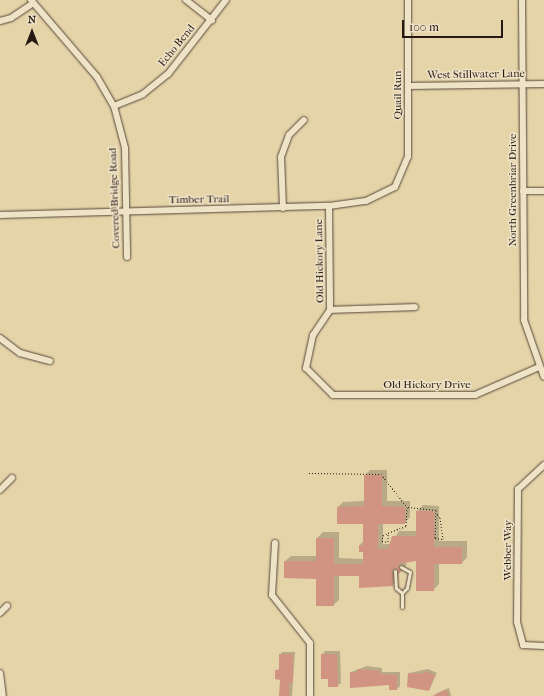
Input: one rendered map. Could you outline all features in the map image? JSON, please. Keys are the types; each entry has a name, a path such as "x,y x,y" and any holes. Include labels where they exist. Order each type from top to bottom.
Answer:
{"street":[{"path":"186,0 212,20"},
{"name":"Echo Bend","path":"114,106 143,94 168,74 212,20 226,0"},
{"name":"Quail Run","path":"395,187 408,157 408,0"},
{"name":"North Greenbriar Drive","path":"522,0 524,320 539,367 544,377"},
{"path":"0,21 11,18 32,1"},
{"name":"Covered Bridge Road","path":"32,1 97,78 114,106 125,148 127,257"},
{"name":"West Stillwater Lane","path":"408,86 544,84"},
{"path":"283,208 281,157 289,135 304,120"},
{"name":"Timber Trail","path":"0,215 329,206 366,201 395,187"},
{"path":"523,191 544,191"},
{"name":"Old Hickory Lane","path":"329,206 330,310 314,335 306,368 333,395"},
{"path":"330,310 415,307"},
{"path":"0,338 20,354 50,361"},
{"name":"Old Hickory Drive","path":"333,395 475,395 539,367"},
{"name":"Webber Way","path":"544,465 518,489 517,622 523,645 544,646"},
{"path":"0,490 12,478"},
{"path":"275,543 272,595 310,643 310,696"},
{"path":"0,614 7,606"},
{"path":"0,673 3,696"}],"lane":[{"path":"401,567 410,572 407,588 402,594 402,607"},
{"path":"396,571 396,588 402,594"}],"path":[{"path":"309,473 381,474 407,507 406,526 388,533 383,535 382,541 388,542 388,533"},
{"path":"407,507 436,510 436,513 440,517 443,539 435,538 436,513"}],"building":[{"path":"364,475 382,475 382,506 405,507 405,524 378,524 378,549 388,549 392,536 416,536 416,511 434,511 434,547 462,547 462,564 434,564 434,591 416,591 416,561 398,564 402,571 398,574 397,569 393,569 393,586 359,588 359,576 334,576 334,606 316,606 316,579 284,578 284,561 316,561 316,538 334,538 334,564 363,564 363,552 359,552 359,545 363,545 363,524 337,524 337,507 364,506"},
{"path":"279,654 293,654 293,683 289,683 289,696 279,696 280,680 275,679 275,670 279,670"},
{"path":"321,654 337,654 338,687 328,687 328,679 321,679"},
{"path":"357,669 380,671 380,674 397,675 397,690 389,690 389,685 350,688 350,672 357,672"},
{"path":"424,671 435,675 429,691 407,687 408,673 423,674"},
{"path":"446,690 449,696 432,696"}]}
